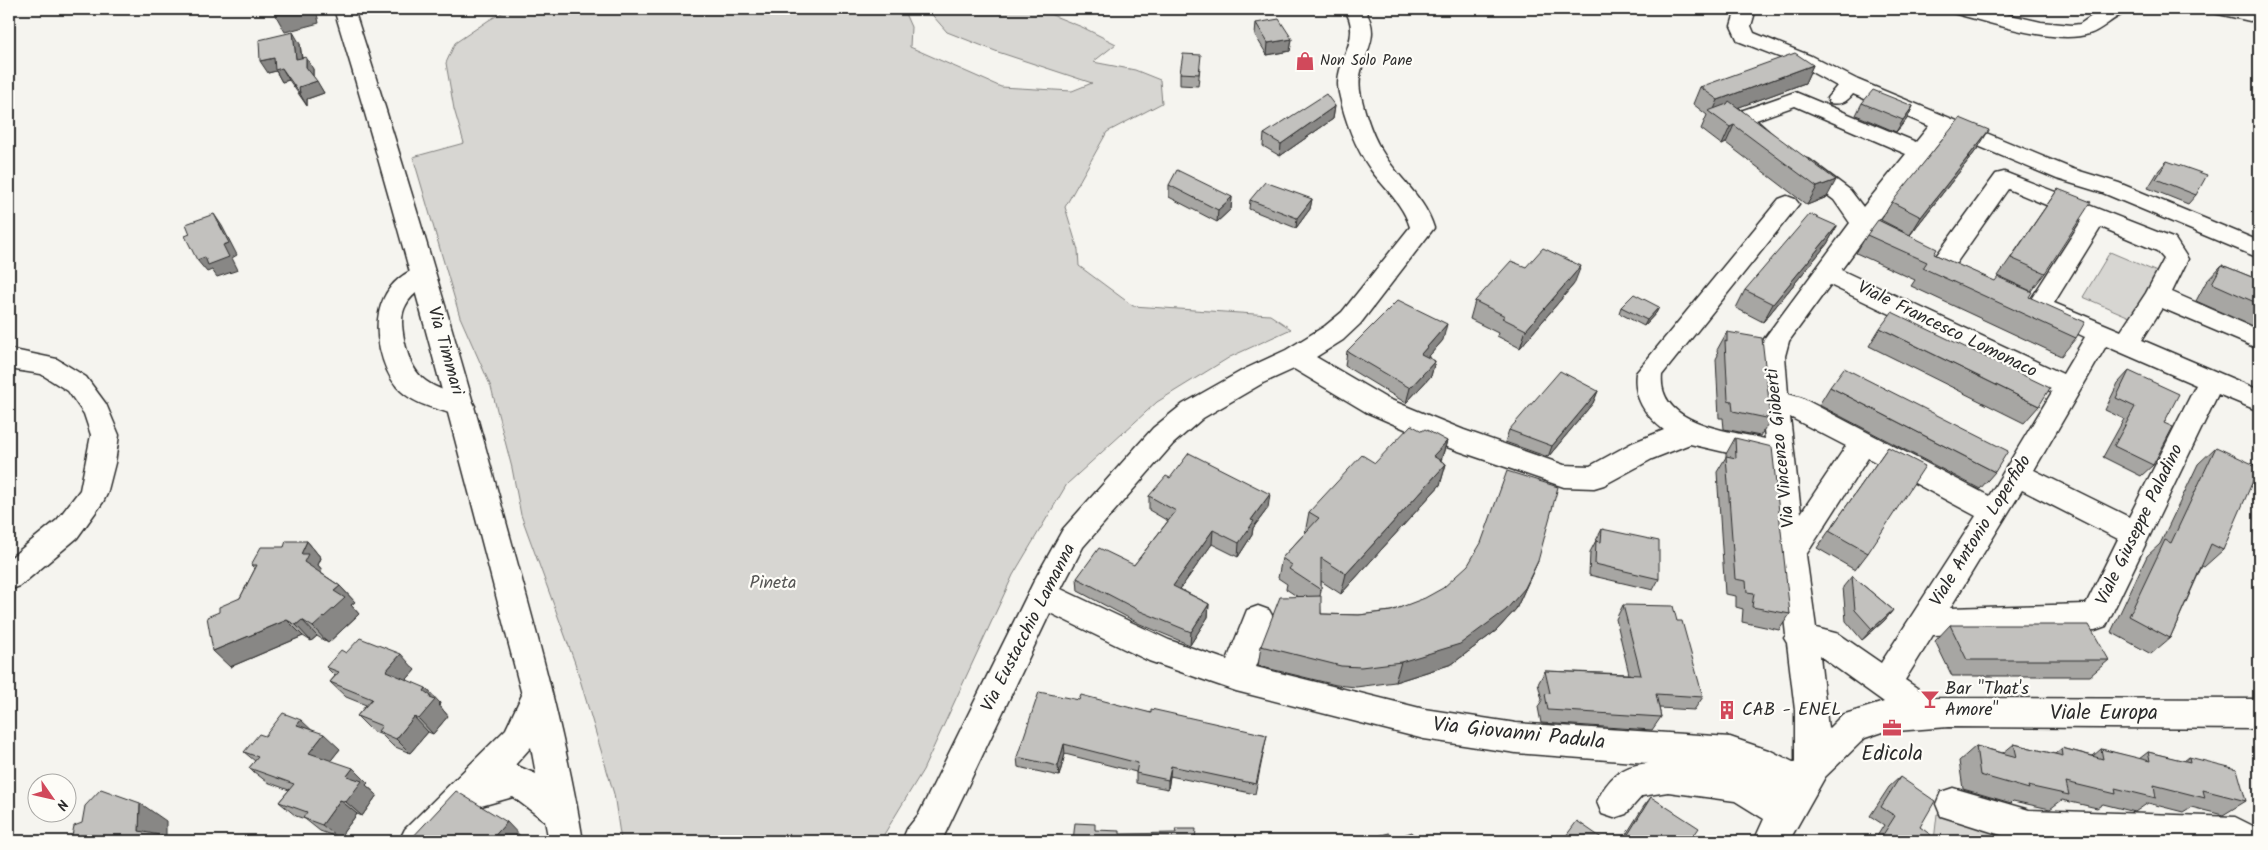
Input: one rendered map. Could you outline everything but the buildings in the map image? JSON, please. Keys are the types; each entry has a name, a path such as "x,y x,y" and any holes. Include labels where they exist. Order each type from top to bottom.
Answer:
{"street":[{"name":"Via Timmari","path":"344,9 423,275 538,695 563,827"},
{"name":"Via Eustacchio Lamanna","path":"919,841 931,826 1042,595 1073,538 1163,436 1193,411 1254,376 1295,357 1334,333 1351,318 1422,228 1417,211 1375,159 1353,108 1348,79 1359,49 1363,28 1362,20 1354,9"},
{"path":"1746,9 1740,26 1745,37 1750,41 1804,60 1850,85 2065,174 2111,188 2259,250"},
{"path":"1960,9 2023,16 2072,32 2082,30 2118,9"},
{"path":"2221,9 2250,15 2258,9"},
{"path":"1825,112 1850,85"},
{"path":"1863,223 1842,195 1740,118 1795,98 1920,152"},
{"name":"Via Vincenzo Gioberti","path":"1807,775 1811,710 1790,553 1782,454 1772,371 1774,345 1863,223 1943,123"},
{"name":"Viale Antonio Loperfido","path":"1863,223 1952,267 2004,179 2166,245 2176,259 2157,296 2112,339 2068,388 1994,512 1885,684"},
{"path":"1782,454 1690,433 1657,409 1650,398 1646,384 1649,373 1787,204"},
{"path":"2096,216 2031,303 2259,401"},
{"name":"Viale Francesco Lomonaco","path":"1826,273 2068,388"},
{"path":"423,275 398,295 389,313 389,334 399,370 412,385 431,397 460,406"},
{"path":"2157,296 2259,340"},
{"path":"1295,357 1376,405 1454,438 1564,476 1594,477 1666,440 1690,433"},
{"path":"9,359 48,366 77,384 96,412 105,435 101,463 93,494 67,529 9,576"},
{"name":"Viale Giuseppe Paladino","path":"1924,622 2095,617 2212,381"},
{"path":"1776,402 1792,405 1994,512"},
{"name":"Via Vincenzo Gioberti","path":"1790,553 1863,443"},
{"path":"2016,474 2136,534"},
{"name":"Via Giovanni Padula","path":"1042,595 1160,650 1236,677 1424,724 1516,738 1730,753 1807,775"},
{"path":"1236,677 1258,619"},
{"path":"1800,638 1828,644 1926,713"},
{"path":"417,841 468,793 518,740 538,695"},
{"name":"Viale Europa","path":"1779,827 1807,775 1854,726 1883,717 1926,713 2259,714"},
{"path":"1614,802 1632,781 1668,776 1740,786 1779,827"},
{"path":"468,793 514,781 531,789 563,827"},
{"path":"1953,804 2029,827 2236,834 2248,841"}],"green space":[{"name":"Pineta","path":"509,9 903,9 911,27 910,47 1001,87 1072,91 1092,83 998,52 947,32 927,9 1037,9 1082,27 1116,44 1093,62 1135,70 1160,80 1162,103 1107,132 1065,207 1078,250 1079,266 1133,306 1270,315 1291,329 1230,357 1157,402 1067,484 1013,575 923,770 880,841 621,841 614,794 575,663 521,515 512,468 491,387 460,317 413,157 464,143 454,109 446,63 455,43"},
{"path":"2110,252 2157,272 2132,318 2083,297"},
{"path":"1937,814 2014,835 2167,841 1934,841"}],"place":[{"name":"Non Solo Pane","path":"1305,61"},
{"name":"Bar \"That's Amore\"","path":"1930,699"},
{"name":"CAB - ENEL","path":"1727,710"},
{"name":"Edicola","path":"1892,728"}]}
